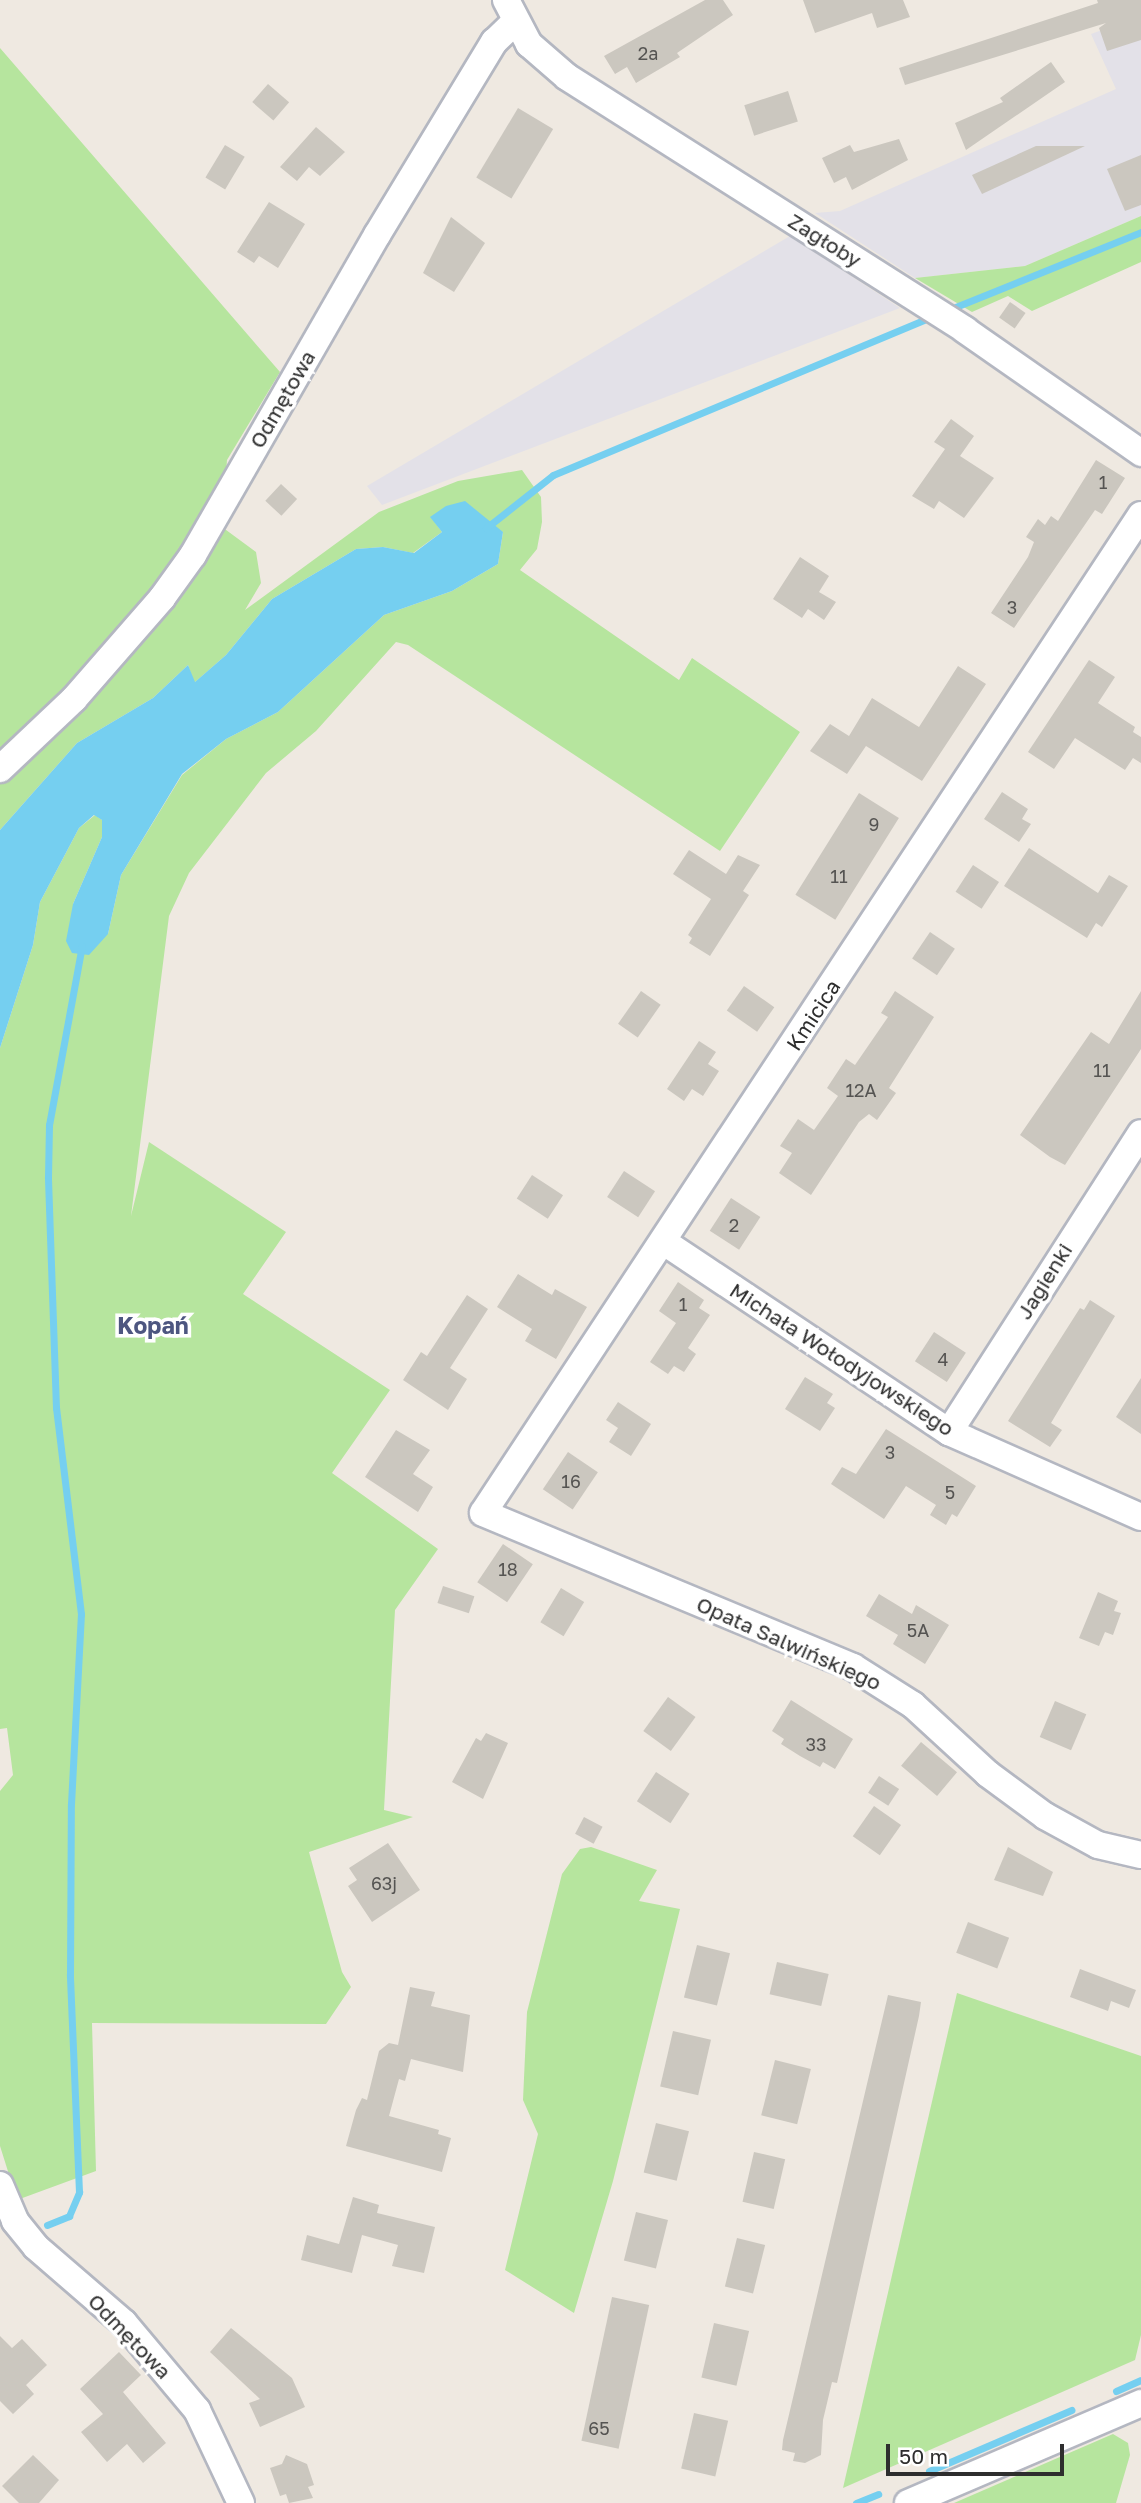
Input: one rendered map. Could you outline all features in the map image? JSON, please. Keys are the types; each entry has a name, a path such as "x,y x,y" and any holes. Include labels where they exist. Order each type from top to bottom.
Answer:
{"street":[{"name":"Zagłoby","path":"510,12 537,54 567,77 965,330 1141,453"},
{"name":"Odmętowa","path":"0,769 74,699 162,598 193,555 377,235 494,43 510,12"},
{"name":"Kmicica","path":"483,1513 1141,515"},
{"name":"Jagienki","path":"949,1432 1141,1133"},
{"name":"Michała Wołodyjowskiego","path":"664,1242 949,1432 1141,1517"},
{"name":"Opata Salwińskiego","path":"483,1513 863,1672 913,1705 988,1774 1045,1816 1098,1845 1141,1856"},
{"name":"Odmętowa","path":"0,2185 15,2221 36,2247 124,2323 197,2410 241,2503"},
{"path":"908,2503 1141,2403"}],"shaded area":[{"path":"1141,16 1141,216 1025,266 915,278 815,213 840,211 1116,89 1091,34"},
{"path":"790,236 900,308 382,505 367,486"}],"green space":[{"path":"0,48 280,372 227,460 222,527 256,552 261,583 245,610 379,512 458,481 522,470 541,497 542,522 537,549 520,570 679,680 692,658 800,732 720,851 408,645 396,642 316,731 266,773 189,873 169,916 131,1216 149,1142 286,1232 243,1294 390,1390 332,1473 438,1549 395,1610 384,1810 413,1817 309,1852 342,1972 351,1987 326,2024 92,2023 96,2171 17,2200 0,2146 0,1791 13,1775 7,1728 0,1729 0,1048 33,945 40,902 79,828 95,815 102,820 102,837 73,904 108,934 121,875 182,775 226,739 278,712 384,615 452,591 498,564 503,532 431,517 442,532 413,553 383,547 356,549 272,599 226,655 194,683 188,665 153,698 77,743 0,830"},
{"path":"1141,216 1141,262 1032,311 1008,296 972,312 915,278 1025,266"},
{"path":"591,1847 657,1870 639,1901 680,1909 613,2181 574,2313 505,2270 538,2134 523,2100 527,2012 562,1874 580,1849"},
{"path":"957,1993 1141,2056 1141,2335 1135,2360 843,2488"},
{"path":"1113,2434 1128,2443 1130,2455 1116,2503 954,2503"}],"water":[{"path":"465,501 503,532 498,564 452,591 384,615 278,712 226,739 182,774 121,875 108,934 89,955 72,953 66,941 73,904 102,837 102,820 94,815 79,828 40,902 33,945 0,1048 0,830 77,743 153,698 188,665 195,682 226,655 272,599 356,549 383,547 414,553 442,532 430,517 446,506"}],"building":[{"path":"705,0 723,0 733,15 677,53 680,57 636,83 627,67 615,74 604,56"},
{"path":"803,0 903,0 910,17 877,28 872,13 815,33"},
{"path":"1097,0 1141,0 1141,40 1107,51 1099,28 1106,23 905,85 899,68 1098,3"},
{"path":"1051,62 1065,82 966,150 955,123 1003,102 1000,98"},
{"path":"268,84 289,102 273,120 252,102"},
{"path":"788,91 798,121 754,136 744,105"},
{"path":"518,108 553,129 511,199 476,177"},
{"path":"316,127 345,152 320,176 309,167 297,181 280,167"},
{"path":"899,139 908,160 852,190 846,177 834,183 822,158 850,145 854,152"},
{"path":"225,145 245,157 225,189 205,178"},
{"path":"1036,146 1085,146 982,194 972,175"},
{"path":"1141,155 1141,205 1125,211 1107,169"},
{"path":"269,202 305,224 278,268 259,256 254,263 237,252"},
{"path":"451,217 485,243 454,292 423,273"},
{"path":"1010,302 1026,313 1015,328 999,318"},
{"path":"951,419 974,436 960,456 994,478 964,518 939,501 934,509 912,496 945,449 934,442"},
{"path":"1096,460 1125,478 1102,514 1095,510 1014,628 991,613 1028,557 1034,542 1026,537 1038,519 1045,525 1051,516 1058,521"},
{"path":"281,484 297,499 281,516 265,501"},
{"path":"800,557 829,576 819,592 836,602 824,620 808,609 802,618 773,599"},
{"path":"1089,660 1115,677 1098,703 1135,727 1133,732 1141,737 1141,763 1133,758 1125,770 1075,738 1054,769 1028,752"},
{"path":"958,666 986,684 922,781 866,746 847,774 810,751 830,724 849,736 872,698 919,727"},
{"path":"1002,792 1028,809 1022,819 1031,824 1019,842 984,819"},
{"path":"859,793 899,818 835,920 795,895"},
{"path":"1029,848 1098,893 1109,875 1128,886 1102,927 1096,923 1087,938 1004,886"},
{"path":"689,850 726,874 738,855 760,865 743,891 749,895 710,956 689,943 692,938 688,935 711,899 673,874"},
{"path":"973,865 999,882 982,909 956,892"},
{"path":"930,932 955,949 937,975 912,959"},
{"path":"744,986 774,1007 757,1032 727,1011"},
{"path":"641,991 661,1005 638,1038 618,1024"},
{"path":"895,991 934,1017 889,1088 896,1093 877,1120 869,1114 859,1122 811,1195 779,1173 792,1153 780,1146 798,1119 814,1130 838,1096 827,1088 846,1059 855,1065 888,1017 881,1013"},
{"path":"1141,991 1141,1049 1065,1165 1020,1135 1091,1032 1109,1044"},
{"path":"699,1041 716,1052 708,1064 719,1071 703,1096 692,1089 684,1101 667,1089"},
{"path":"624,1171 655,1191 638,1217 607,1197"},
{"path":"532,1175 563,1195 548,1219 517,1198"},
{"path":"731,1198 760,1217 739,1250 710,1231"},
{"path":"518,1274 552,1295 555,1289 587,1307 556,1359 525,1341 532,1329 497,1307"},
{"path":"678,1282 704,1300 699,1308 710,1315 688,1348 696,1354 684,1372 674,1366 668,1374 650,1362 676,1323 659,1311"},
{"path":"467,1295 488,1309 450,1368 467,1379 448,1410 403,1380 421,1352 427,1356"},
{"path":"1090,1300 1115,1316 1051,1423 1062,1430 1050,1447 1008,1421 1080,1308 1084,1310"},
{"path":"934,1332 966,1353 947,1382 915,1361"},
{"path":"805,1377 833,1394 827,1403 835,1408 820,1431 785,1409"},
{"path":"1141,1378 1141,1434 1116,1417"},
{"path":"618,1402 651,1424 631,1456 609,1442 618,1428 606,1420"},
{"path":"886,1429 976,1486 957,1517 952,1514 946,1525 930,1515 936,1505 906,1486 884,1519 831,1484 842,1467 856,1474"},
{"path":"396,1430 430,1450 413,1474 433,1487 418,1512 365,1477"},
{"path":"568,1452 598,1472 573,1509 543,1489"},
{"path":"503,1544 533,1564 507,1602 477,1582"},
{"path":"443,1586 474,1596 469,1613 437,1603"},
{"path":"561,1588 584,1602 564,1636 540,1622"},
{"path":"1098,1592 1118,1601 1114,1611 1121,1613 1113,1635 1105,1632 1099,1646 1079,1638"},
{"path":"879,1594 912,1614 916,1605 949,1625 925,1664 893,1644 898,1635 866,1616"},
{"path":"668,1697 696,1717 671,1751 643,1731"},
{"path":"791,1700 853,1739 835,1769 823,1762 820,1767 800,1756 781,1744 784,1739 772,1731"},
{"path":"1055,1701 1086,1714 1071,1750 1040,1737"},
{"path":"486,1733 508,1743 483,1799 452,1782 476,1738 481,1741"},
{"path":"921,1742 957,1772 937,1796 901,1766"},
{"path":"656,1772 690,1794 670,1823 637,1801"},
{"path":"879,1776 899,1789 888,1806 868,1793"},
{"path":"874,1806 901,1825 880,1855 853,1836"},
{"path":"584,1817 603,1827 594,1844 575,1834"},
{"path":"388,1843 420,1890 372,1922 348,1886 357,1880 349,1868"},
{"path":"1008,1847 1053,1872 1043,1896 994,1880"},
{"path":"968,1922 1009,1938 997,1969 956,1953"},
{"path":"697,1945 730,1953 717,2006 684,1997"},
{"path":"777,1962 829,1974 821,2006 770,1994"},
{"path":"1080,1969 1136,1990 1129,2008 1111,2001 1108,2011 1070,1997"},
{"path":"410,1987 435,1992 431,2006 470,2015 463,2072 411,2059 405,2081 399,2079 389,2116 439,2130 438,2134 451,2138 442,2172 346,2146 356,2110 362,2098 367,2100 379,2051 389,2043 398,2045"},
{"path":"888,1995 921,2002 919,2016 837,2383 832,2382 823,2420 821,2455 805,2463 793,2461 795,2453 782,2450 783,2440"},
{"path":"673,2031 711,2040 698,2095 660,2087"},
{"path":"775,2060 811,2069 797,2124 761,2115"},
{"path":"656,2123 689,2131 677,2181 644,2172"},
{"path":"754,2152 785,2159 774,2209 743,2202"},
{"path":"353,2197 379,2205 377,2213 435,2227 424,2273 392,2266 398,2245 362,2235 352,2273 301,2260 307,2235 339,2244"},
{"path":"636,2212 668,2220 656,2268 624,2261"},
{"path":"737,2238 765,2245 753,2294 725,2287"},
{"path":"612,2297 649,2305 619,2449 581,2441"},
{"path":"714,2323 749,2331 736,2386 701,2378"},
{"path":"231,2328 292,2378 305,2407 260,2427 249,2403 260,2399 210,2352"},
{"path":"0,2336 12,2348 22,2339 47,2365 26,2385 34,2394 13,2414 0,2401"},
{"path":"119,2352 141,2375 123,2392 166,2443 143,2463 127,2444 107,2462 81,2432 103,2414 80,2389"},
{"path":"694,2413 728,2421 715,2476 681,2469"},
{"path":"33,2455 59,2480 39,2503 19,2503 2,2486"},
{"path":"286,2455 307,2464 314,2485 308,2487 313,2498 289,2503 286,2494 280,2496 270,2468 282,2464"}],"waterway":[{"path":"953,308 1141,232"},
{"path":"486,528 553,475 930,317"},
{"path":"47,2225 69,2216 79,2192 70,1974 71,1804 81,1614 56,1408 48,1177 49,1125 82,946"},
{"path":"1116,2391 1141,2380"},
{"path":"929,2471 1071,2410"},
{"path":"856,2503 878,2494"}],"district":[{"name":"Kopań","path":"153,1325"}]}
